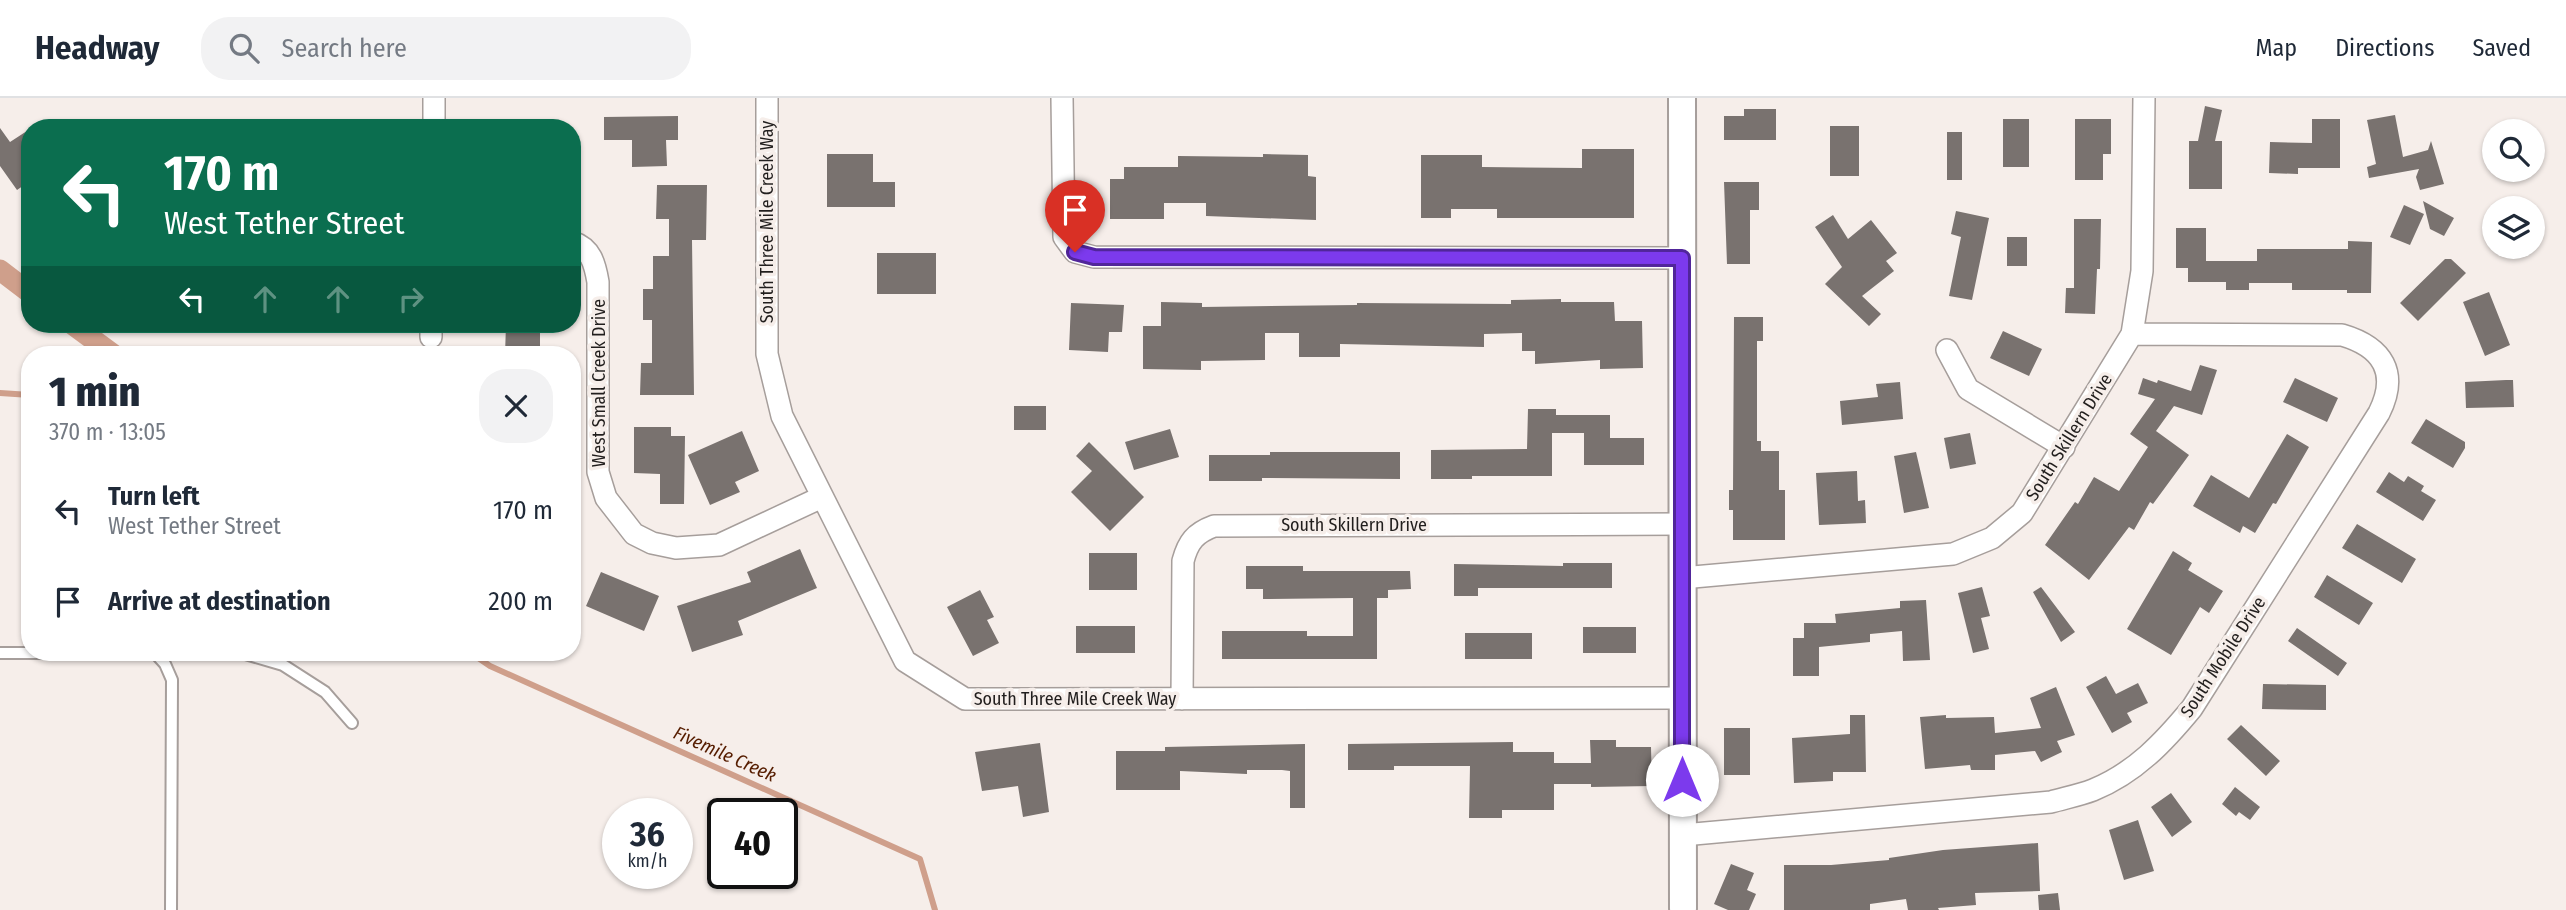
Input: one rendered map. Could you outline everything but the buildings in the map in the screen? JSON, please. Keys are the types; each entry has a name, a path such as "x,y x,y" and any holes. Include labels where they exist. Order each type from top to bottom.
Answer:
{"street":[{"path":"434,119 435,98"},
{"name":"South Three Mile Creek Way","path":"767,98 767,354 782,416 905,662 965,699 1682,698"},
{"path":"1062,98 1064,237 1075,252 1094,257 1682,258"},
{"path":"1682,98 1683,908"},
{"name":"South Skillern Drive","path":"1682,578 1953,554 1992,538 2022,513 2132,334 2142,271 2144,98"},
{"name":"West Small Creek Drive","path":"581,244 594,262 598,282 598,472 606,498 634,534 652,543 676,548 719,545 822,497"},
{"name":"South Mobile Drive","path":"1683,835 2051,802 2094,789 2134,768 2166,740 2193,708 2379,413 2388,384 2384,366 2375,349 2361,340 2342,334 2132,334"},
{"path":"1947,350 1968,389 2064,447"},
{"name":"South Skillern Drive","path":"1182,699 1183,561 1194,536 1214,526 1682,524"}],"lane":[{"path":"0,653 21,653"},
{"path":"162,661 172,680 171,910"},
{"path":"269,661 283,665 325,692 352,723"}],"waterway":[{"path":"0,270 21,286"},
{"path":"84,333 102,346"},
{"name":"Fivemile Creek","path":"0,393 21,394"},
{"name":"Fivemile Creek","path":"483,661 920,859 935,910"}],"route":[{"path":"1075,252 1094,257 1682,258 1682,780"}]}
